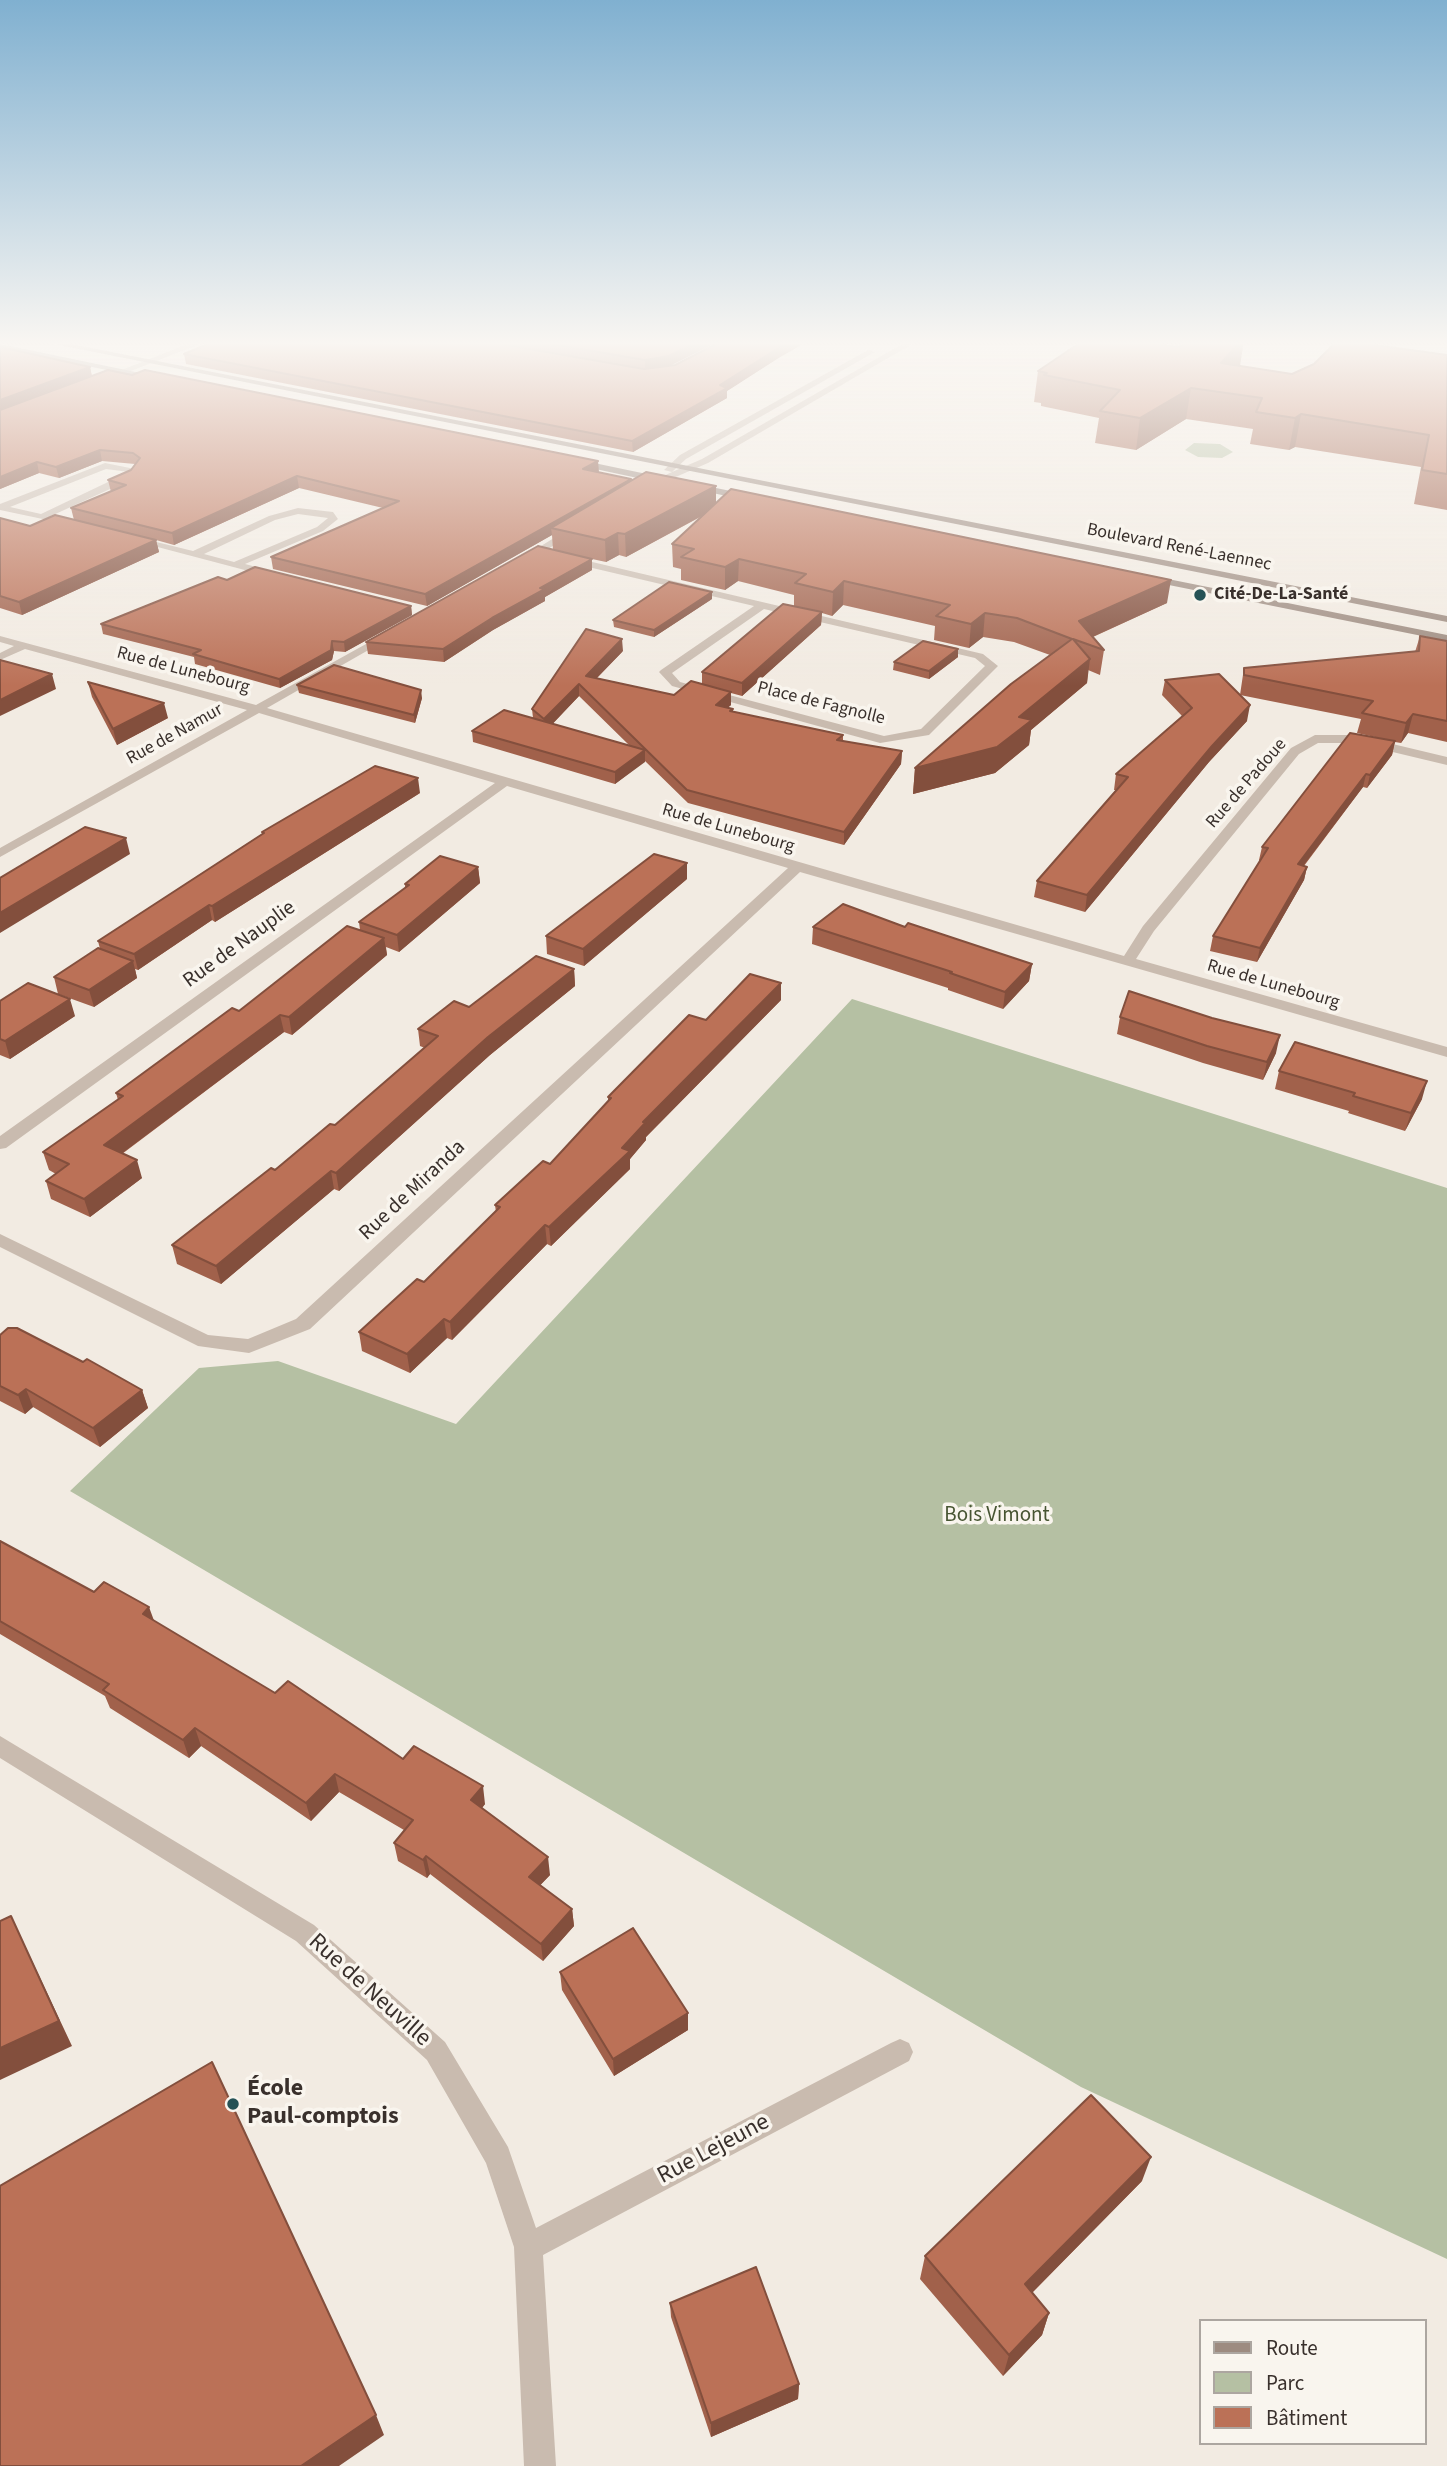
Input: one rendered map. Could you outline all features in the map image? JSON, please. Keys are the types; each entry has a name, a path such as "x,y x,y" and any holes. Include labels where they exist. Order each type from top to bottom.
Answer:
{"street":[{"name":"Boulevard René-Laennec","path":"619,455 1447,618"},
{"path":"659,479 686,455"},
{"path":"629,496 659,479 716,455"},
{"path":"565,460 766,501"},
{"path":"1,507 105,466 135,470 129,477 43,517"},
{"path":"1,507 80,527"},
{"path":"194,555 272,517 298,511 330,514 333,519 320,529 235,565"},
{"path":"513,565 583,524"},
{"path":"118,536 286,578"},
{"path":"537,552 550,555"},
{"name":"Place de Fagnolle","path":"564,558 979,656 992,666 925,732 884,740 676,684 665,672 761,606"},
{"name":"Boulevard René-Laennec","path":"1131,574 1447,638"},
{"name":"Rue de Namur","path":"0,853 394,632"},
{"name":"Rue de Lunebourg","path":"0,639 257,709 797,867 1447,1052"},
{"path":"0,657 23,646"},
{"name":"Rue de Padoue","path":"1127,962 1148,929 1295,751 1315,739 1355,739 1447,761"},
{"name":"Rue de Nauplie","path":"0,1143 504,782"},
{"name":"Rue de Miranda","path":"0,1240 205,1341 248,1346 303,1324 797,867"},
{"name":"Rue de Neuville","path":"0,1746 305,1933 436,2050 498,2157 528,2247 540,2466"},
{"name":"Rue Lejeune","path":"528,2247 900,2052"}],"green space":[{"path":"1194,455 1227,455 1222,458"},
{"name":"Bois Vimont","path":"852,999 1447,1188 1447,2259 1081,2087 70,1491 199,1368 278,1361 456,1424"}],"building":[{"path":"0,455 87,455 56,467 37,462 0,477"},
{"path":"136,455 569,455 598,461 583,469 631,479 425,594 271,557 399,501 297,476 172,533 71,508 126,485 108,480 131,470 140,458"},
{"path":"1425,455 1447,455 1447,474 1422,470"},
{"path":"646,472 716,486 625,534 618,533 605,540 551,528"},
{"path":"731,489 1171,580 1079,621 1104,650 1073,639 1090,659 1019,717 1032,720 997,747 915,768 1011,684 1072,639 1017,618 985,613 971,624 936,616 950,605 844,581 833,592 795,583 806,574 739,559 725,567 681,557 694,549 672,544"},
{"path":"55,515 156,540 19,602 0,596 0,518 30,526"},
{"path":"538,546 592,559 443,649 366,642"},
{"path":"255,567 411,606 344,642 332,641 331,650 279,679 193,654 201,650 101,624 218,577 227,580"},
{"path":"669,582 712,592 654,630 613,620"},
{"path":"783,604 822,612 742,683 702,672"},
{"path":"586,629 622,639 586,676 674,695 691,681 731,692 716,705 733,709 730,711 843,735 837,740 902,751 844,832 687,790 579,684 544,719 532,709"},
{"path":"1420,636 1447,641 1447,721 1413,714 1406,723 1362,713 1373,701 1244,675 1244,668 1419,651"},
{"path":"923,641 958,649 929,671 894,662"},
{"path":"0,660 52,674 0,700"},
{"path":"334,665 421,690 414,715 297,685"},
{"path":"1219,674 1250,705 1212,746 1087,895 1037,881 1128,777 1116,774 1192,708 1165,680"},
{"path":"88,682 164,703 113,729"},
{"path":"504,710 645,750 615,772 472,731"},
{"path":"1350,733 1395,741 1370,775 1366,774 1298,864 1307,867 1260,948 1213,936 1268,848 1262,847"},
{"path":"375,766 418,778 212,906 209,905 134,954 98,941 264,833 262,832"},
{"path":"85,827 126,838 0,913 0,878"},
{"path":"654,854 687,863 583,949 546,936"},
{"path":"440,856 478,867 397,935 359,922 409,885 405,884"},
{"path":"843,904 905,927 908,923 1032,964 1005,992 813,927"},
{"path":"347,926 384,938 289,1017 280,1015 104,1145 137,1160 84,1199 46,1181 69,1164 43,1152 123,1096 116,1093 232,1008 239,1011"},
{"path":"98,948 133,961 89,990 54,977"},
{"path":"536,956 574,969 488,1037 336,1173 331,1171 216,1266 172,1245 271,1168 275,1170 330,1124 335,1125 438,1036 418,1029 454,1001 469,1007"},
{"path":"750,974 781,983 643,1122 646,1122 622,1148 630,1151 549,1227 545,1225 450,1322 444,1319 407,1354 359,1332 417,1279 424,1282 500,1207 495,1205 543,1161 550,1164 611,1098 608,1097 689,1015 706,1020"},
{"path":"28,983 70,999 5,1041 0,1039 0,1001"},
{"path":"1129,991 1212,1018 1280,1035 1267,1062 1207,1046 1120,1017"},
{"path":"1295,1042 1427,1081 1411,1113 1353,1096 1355,1093 1279,1071"},
{"path":"8,1328 17,1328 83,1362 87,1359 142,1390 93,1428 26,1389 18,1395 0,1386 0,1335"},
{"path":"0,1541 94,1592 104,1582 149,1607 143,1614 275,1693 288,1681 403,1759 414,1746 483,1786 471,1800 548,1857 529,1877 572,1909 541,1944 426,1856 423,1860 394,1843 413,1820 335,1774 306,1803 195,1728 183,1740 103,1690 109,1684 0,1621"},
{"path":"11,1916 59,2021 0,2048 0,1921"},
{"path":"633,1928 688,2013 613,2059 560,1972"},
{"path":"212,2062 376,2415 301,2466 0,2466 0,2186"},
{"path":"1091,2095 1151,2157 1025,2284 1049,2313 1009,2355 925,2256"},
{"path":"756,2267 799,2384 711,2423 670,2303"}],"place":[{"name":"Cité-De-La-Santé","path":"1200,595"},
{"name":"École Paul-comptois","path":"233,2104"}]}
